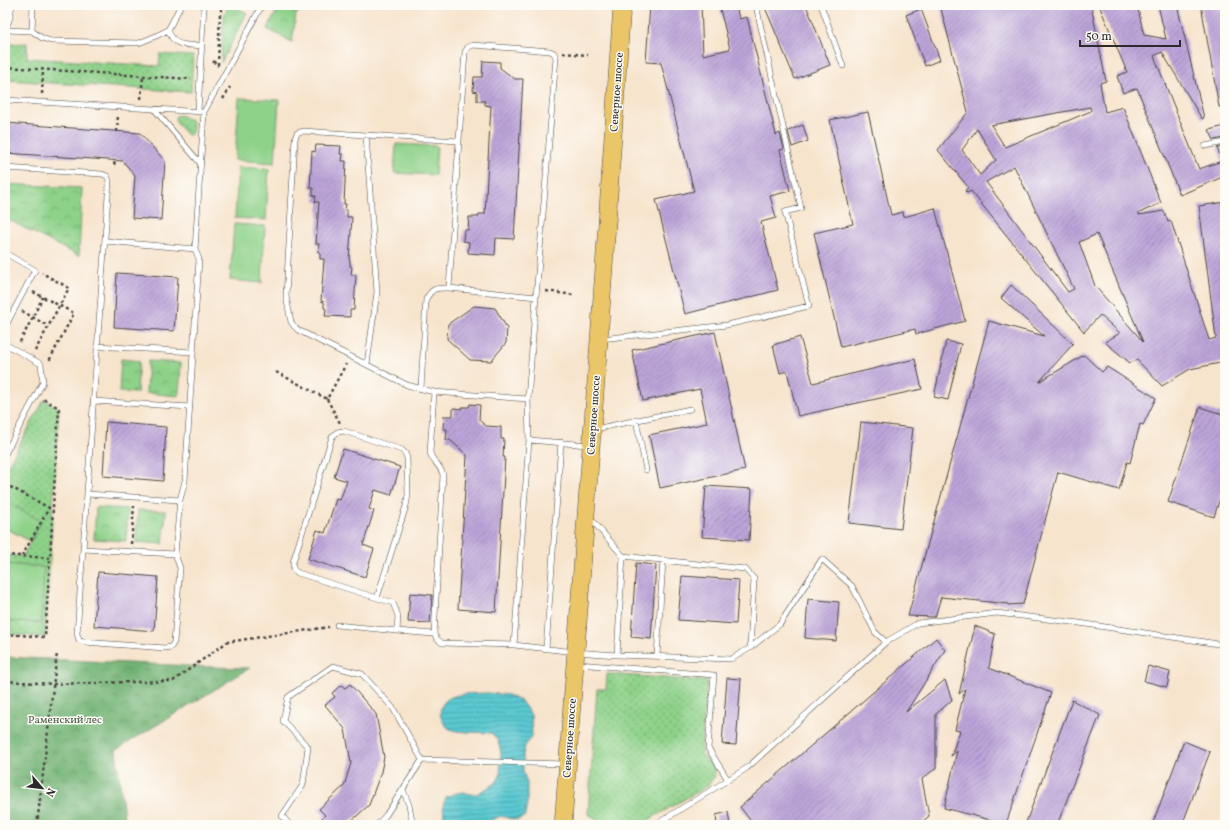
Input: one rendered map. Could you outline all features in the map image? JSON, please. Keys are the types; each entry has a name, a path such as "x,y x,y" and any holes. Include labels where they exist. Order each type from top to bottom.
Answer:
{"main road":[{"name":"Северное шоссе","path":"563,825 622,5"}],"lane":[{"path":"12,5 9,21 5,29 32,31 42,38 51,41 139,43 168,30 181,5"},
{"path":"32,31 33,5"},
{"path":"5,168 102,174 107,176 109,181 77,634 79,640 84,642 165,648 171,647 174,642 180,568 175,554 180,500 185,481 199,259 195,249 200,163 204,5"},
{"path":"201,111 262,5"},
{"path":"599,340 727,325 809,306 785,212 801,208 756,5"},
{"path":"821,5 843,66"},
{"path":"168,30 175,42 202,46"},
{"path":"449,288 466,52 468,47 473,45 550,51 554,53 556,58 528,399 529,440 514,645"},
{"path":"5,100 201,111"},
{"path":"154,109 200,163"},
{"path":"459,141 303,131 297,133 295,139 286,296 291,322 298,330 408,385 434,392 528,399"},
{"path":"366,135 377,292 367,364"},
{"path":"1205,146 1225,142"},
{"path":"105,241 195,249"},
{"path":"5,253 35,270 5,327"},
{"path":"421,389 426,299 430,291 438,288 449,288 536,297"},
{"path":"5,344 41,364 43,382 5,454"},
{"path":"97,346 193,352"},
{"path":"434,392 430,456 440,468 443,475 434,634 437,639 442,642 514,645 546,649 575,658 714,675 708,748 728,780"},
{"path":"93,401 190,407"},
{"path":"529,440 561,442 592,437 636,420 690,409"},
{"path":"636,420 646,470"},
{"path":"377,598 406,506 408,495 407,458 402,450 344,431 337,432 332,437 293,562 293,569 298,573 377,598 393,603 398,616 397,631"},
{"path":"546,649 561,442"},
{"path":"87,494 180,500"},
{"path":"586,514 623,556 745,569 754,579 750,648"},
{"path":"83,549 175,554"},
{"path":"617,655 623,556"},
{"path":"575,658 617,655 731,659 750,648 780,624 822,559 852,586 875,632 886,642"},
{"path":"657,656 663,560"},
{"path":"655,825 747,768 886,642 918,623 997,613 1079,623 1225,645"},
{"path":"337,626 434,634"},
{"path":"290,825 282,816 303,785 308,747 283,721 288,698 333,666 362,674 392,708 422,760"},
{"path":"422,760 567,764"},
{"path":"376,825 386,815 422,760"},
{"path":"403,790 409,806 413,825"}],"path":[{"path":"213,61 218,66 220,12 224,5"},
{"path":"554,53 588,55"},
{"path":"5,67 193,79"},
{"path":"42,94 43,70"},
{"path":"141,101 143,76"},
{"path":"223,99 230,87"},
{"path":"117,132 118,114"},
{"path":"114,165 115,161"},
{"path":"31,358 69,288 35,270"},
{"path":"26,288 74,313 42,374"},
{"path":"537,289 573,295"},
{"path":"25,344 20,342 43,297"},
{"path":"15,307 48,326"},
{"path":"30,347 40,353"},
{"path":"45,355 50,358"},
{"path":"328,399 350,356"},
{"path":"276,372 328,399 344,431"},
{"path":"5,634 45,637 59,408 36,396"},
{"path":"5,484 53,510"},
{"path":"5,492 9,486"},
{"path":"131,545 134,506"},
{"path":"22,556 49,508"},
{"path":"5,554 50,558"},
{"path":"5,681 53,684 173,681 227,642 337,626"},
{"path":"37,825 57,653"}],"green space":[{"path":"229,5 247,13 221,63 224,15"},
{"path":"280,5 309,5 296,14 292,42 267,29"},
{"path":"27,43 27,58 159,66 160,54 193,56 191,92 5,80 5,52 9,44"},
{"path":"239,98 279,100 275,163 235,160"},
{"path":"180,115 191,120 193,123 192,132 190,135 187,135 176,122 176,116"},
{"path":"396,144 437,146 435,175 394,173"},
{"path":"238,167 269,169 266,220 235,218"},
{"path":"5,184 82,188 79,256 5,218"},
{"path":"234,224 265,226 262,283 230,280"},
{"path":"121,359 139,361 137,393 119,392"},
{"path":"148,361 181,363 179,396 146,393"},
{"path":"44,400 59,408 45,637 6,634 6,621 41,623 44,567 5,564 5,555 23,556 41,522 5,501 5,492 9,486 5,484 5,471"},
{"path":"5,501 41,521 30,541 5,528"},
{"path":"96,507 128,509 126,541 94,539"},
{"path":"138,510 166,511 163,544 136,542"},
{"path":"5,564 44,567 41,623 5,621"},
{"name":"Раменский лес","path":"5,657 250,668 116,750 125,825 5,825"},
{"path":"607,674 707,681 701,754 713,765 715,776 707,786 640,825 606,825 588,814 597,689 606,689"}],"water":[{"path":"488,693 508,695 521,701 531,715 532,735 525,746 523,754 523,772 527,783 527,803 525,816 517,820 501,816 484,825 449,820 444,817 443,806 446,797 463,792 477,794 496,783 500,776 501,753 498,740 491,733 459,731 449,728 441,717 441,708 448,699 454,696 461,694"}],"building":[{"path":"650,5 701,5 703,55 730,49 719,5 736,5 739,19 747,17 776,135 780,133 784,149 780,150 790,191 770,196 776,218 761,222 778,290 685,314 656,200 694,191 661,63 646,62"},
{"path":"764,5 806,5 830,65 795,79"},
{"path":"940,5 1091,5 1106,81 1100,83 1105,112 1123,107 1161,203 1139,213 1139,215 1164,211 1168,222 1171,221 1209,340 1216,338 1199,206 1225,202 1225,362 1190,369 1162,386 1137,360 1130,363 1105,342 1120,333 1100,315 1084,332 971,191 967,193 965,191 968,187 938,150 968,112","holes":["1090,107 1091,111 1005,147 991,125","977,129 996,160 980,175 962,150","1014,166 1074,289 1068,292 986,182","1097,234 1143,342 1095,286 1079,242"]},
{"path":"1099,5 1137,5 1144,35 1166,39 1158,5 1177,5 1204,118 1202,119 1162,52 1154,56 1199,169 1222,161 1217,148 1225,146 1225,176 1180,195 1137,88 1123,93 1117,76 1127,72"},
{"path":"1201,5 1225,5 1225,106 1219,107"},
{"path":"921,9 940,60 925,66 906,15"},
{"path":"483,61 500,62 500,68 515,79 523,79 514,239 496,238 495,255 468,253 469,242 463,241 464,230 468,230 469,217 478,217 479,214 485,214 491,106 485,105 485,101 477,101 477,92 473,91 474,77 482,77"},
{"path":"868,112 891,215 903,212 904,217 935,208 965,321 916,334 915,329 841,347 814,233 853,224 830,120"},
{"path":"5,123 140,133 165,161 161,220 132,218 135,176 123,161 5,153"},
{"path":"803,125 808,141 792,147 788,131"},
{"path":"1225,126 1225,138 1214,140 1209,130"},
{"path":"316,145 341,146 340,154 343,154 342,161 346,161 344,204 346,204 345,210 347,210 347,217 352,217 349,260 350,266 352,267 351,275 356,275 354,310 350,310 350,317 325,316 326,309 324,308 324,302 321,301 324,259 320,259 320,252 318,252 319,244 316,244 319,202 315,202 316,196 313,196 313,188 310,188 312,151 315,152"},
{"path":"117,273 178,277 174,331 114,327"},
{"path":"1011,285 1073,344 1039,382 1084,355 1102,372 1107,367 1156,398 1143,425 1140,424 1130,463 1127,462 1119,490 1058,472 1023,604 1008,605 941,597 935,617 908,616 989,321 1044,336 1001,298"},
{"path":"474,306 495,308 507,328 506,343 491,361 470,360 447,339 448,324"},
{"path":"715,332 745,470 660,488 649,435 707,423 700,389 643,401 632,350"},
{"path":"800,337 813,383 915,359 922,389 798,416 787,371 780,373 773,345"},
{"path":"946,341 961,344 948,400 934,397"},
{"path":"470,404 480,405 479,420 486,426 501,427 501,439 504,439 503,457 505,457 496,612 458,609 467,455 450,440 446,440 447,429 443,429 444,416 453,416 453,408 462,409 462,407 469,407"},
{"path":"1200,407 1225,415 1225,482 1214,517 1168,502"},
{"path":"106,422 166,427 163,481 103,476"},
{"path":"861,422 913,428 901,529 849,523"},
{"path":"343,449 400,467 391,495 375,490 369,509 374,511 363,545 374,549 365,577 308,559 317,530 325,533 336,499 340,500 347,481 334,477"},
{"path":"706,486 752,489 749,540 702,537"},
{"path":"636,563 656,565 651,639 631,637"},
{"path":"98,572 158,577 154,631 94,626"},
{"path":"682,576 739,580 736,624 678,620"},
{"path":"410,593 432,595 430,623 408,622"},
{"path":"808,599 839,602 836,641 805,638"},
{"path":"975,626 995,634 989,668 1051,693 1006,824 944,808 957,751 951,756 960,731 955,730 965,689 959,694"},
{"path":"936,638 945,650 906,712 945,680 952,700 936,714 936,768 922,779 929,816 919,825 754,825 740,807"},
{"path":"1148,666 1170,672 1167,687 1144,681"},
{"path":"727,678 741,679 736,745 722,744"},
{"path":"350,684 376,714 384,757 381,772 369,805 347,825 328,825 322,818 325,815 319,809 344,786 351,763 345,729 325,705 335,697 332,693 341,685 345,688"},
{"path":"1072,700 1100,715 1057,825 1025,825"},
{"path":"1184,741 1210,752 1182,825 1152,825"},
{"path":"728,812 730,825 717,825 716,815"}]}
